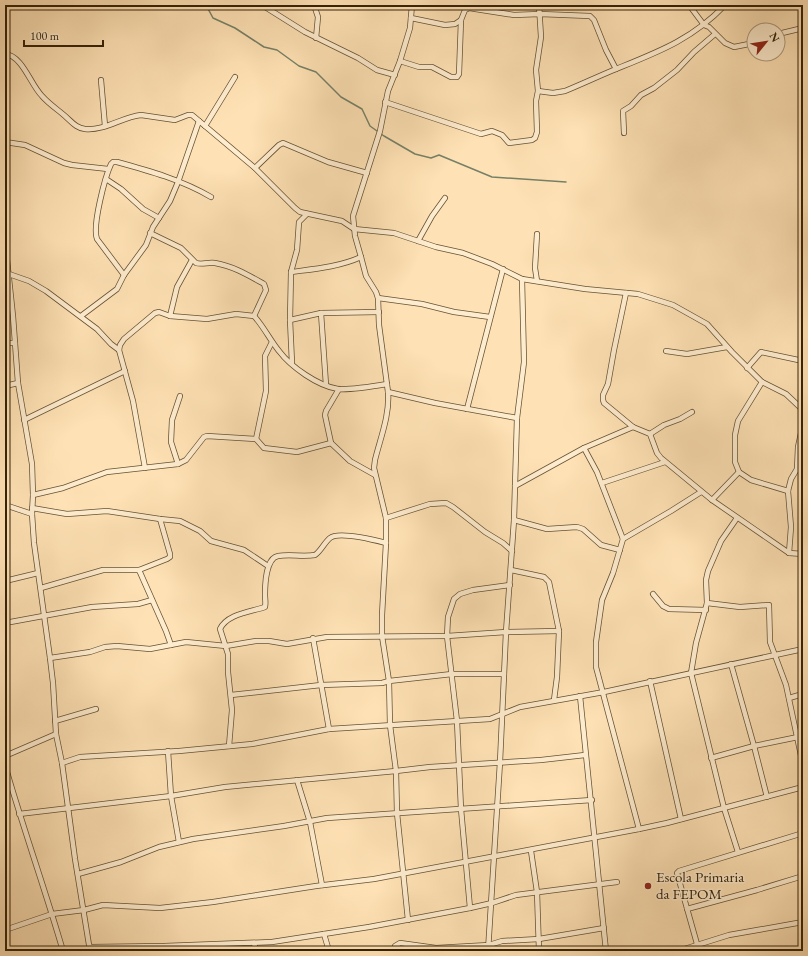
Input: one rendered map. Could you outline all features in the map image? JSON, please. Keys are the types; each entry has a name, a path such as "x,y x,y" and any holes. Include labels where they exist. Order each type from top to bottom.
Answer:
{"street":[{"path":"262,5 316,38 358,58 377,70 395,75"},
{"path":"314,5 318,17 316,38"},
{"path":"408,920 397,813 396,771 390,725 389,681 382,636 386,518 375,475 375,460 389,402 379,325 378,298 366,276 354,229 354,210 368,173 380,131 385,102 400,61 411,18 412,5"},
{"path":"385,102 481,134 492,132 502,135 509,143 525,142 535,138 537,132 536,101 538,91 536,70 541,37 539,5"},
{"path":"689,5 704,25 725,43 734,47 746,45"},
{"path":"538,91 553,93 565,91 663,50 691,35 725,5"},
{"path":"400,61 419,67 432,67 451,77 457,77 459,74 461,20 465,10 469,8 514,15 540,14 592,17 616,69"},
{"path":"411,18 445,25 454,24 461,20"},
{"path":"786,32 803,28"},
{"path":"624,133 624,109 631,106 677,70 694,52 715,34"},
{"path":"5,54 16,58 41,96 72,124 84,129 105,126 141,115 175,120 192,115 255,168 295,208 307,214 342,220 354,229 390,232 436,247 470,255 522,279 585,289 626,293 648,297 673,305 708,324 727,348 762,382 786,394 803,410"},
{"path":"205,126 235,77"},
{"path":"101,80 105,126"},
{"path":"81,316 120,285 124,275 146,245 150,233 158,218 170,201 199,121"},
{"path":"5,142 25,145 64,163 108,169"},
{"path":"255,168 279,145 284,143 328,162 368,173"},
{"path":"124,275 97,239 95,233 98,208 108,169 113,162 156,172 178,182 194,187 211,197"},
{"path":"106,179 121,189 143,209 158,218"},
{"path":"418,241 432,216 445,198"},
{"path":"292,363 290,320 291,272 297,250 299,222 307,214"},
{"path":"150,233 181,248 192,260 199,264 214,263 235,268 264,284 266,290 254,316"},
{"path":"537,234 535,268 537,281"},
{"path":"5,241 18,384 32,464 32,514 34,543 50,658 56,734 62,762 90,949"},
{"path":"291,272 316,269 348,262 361,257"},
{"path":"170,316 177,287 192,260"},
{"path":"467,409 503,269"},
{"path":"7,273 38,286 81,316 119,350"},
{"path":"488,951 503,713 506,632 514,520 517,418 524,362 522,279"},
{"path":"626,293 608,384 603,395 604,403 634,427 650,434 657,453 664,462 701,492 789,553 803,554"},
{"path":"378,298 422,304 454,312 490,317"},
{"path":"145,468 134,408 119,350 124,339 155,313 159,312 170,316 207,319 236,314 254,316 264,328 279,352 308,376 326,385 339,389 387,384"},
{"path":"290,320 321,313 379,312"},
{"path":"321,313 326,385"},
{"path":"256,439 266,391 265,356 272,342"},
{"path":"5,343 15,343"},
{"path":"666,351 687,354 727,348"},
{"path":"747,368 761,352 803,361"},
{"path":"24,420 125,371"},
{"path":"762,382 735,428 735,462 738,472 751,480 788,490"},
{"path":"5,386 18,384"},
{"path":"339,389 325,415 331,443 350,461 375,475"},
{"path":"388,392 517,418"},
{"path":"178,464 171,442 172,420 180,396"},
{"path":"650,434 664,425 680,419 692,412"},
{"path":"789,553 791,527 788,490 791,478 797,469 797,450 803,424"},
{"path":"515,486 584,448 634,427"},
{"path":"33,495 63,488 107,472 178,464 186,460 204,437 207,436 256,439 264,448 297,452 331,443"},
{"path":"584,448 595,466 623,539 602,600 596,642 596,667 604,692 639,829"},
{"path":"602,483 664,462"},
{"path":"712,500 738,472"},
{"path":"623,539 701,492"},
{"path":"386,518 430,504 446,503 512,551"},
{"path":"5,505 32,514"},
{"path":"32,508 73,514 107,511 180,521 200,531 211,541 217,544 244,550 268,566"},
{"path":"737,518 721,541 708,571 706,580 706,610 696,643 690,673 724,808 738,852"},
{"path":"41,588 103,570 139,570 170,557 160,519"},
{"path":"514,520 547,529 577,527 583,529 601,545 620,550"},
{"path":"229,746 232,710 228,672 228,654 220,627 235,616 264,607 266,605 265,595 268,566 272,558 278,556 315,555 328,539 336,535 350,536 386,543"},
{"path":"139,570 171,645"},
{"path":"511,570 544,577 549,582 559,631 558,677 554,700"},
{"path":"6,579 38,573"},
{"path":"470,908 461,809 457,721 447,636 448,617 454,599 460,594 473,590 510,585"},
{"path":"653,594 663,606 669,609 706,610"},
{"path":"5,623 92,607 138,604 152,600"},
{"path":"707,603 740,607 769,605 770,642 786,685 800,740 803,765"},
{"path":"50,658 90,652 105,647 118,646 150,649 194,642 226,646 256,641 269,641 287,644 313,638 327,637 447,636 506,632 559,631"},
{"path":"313,638 322,685 328,729"},
{"path":"62,762 80,757 252,744 328,729 490,719 520,707 604,692 803,649"},
{"path":"731,664 754,746 766,797"},
{"path":"231,695 322,685 382,683 452,674 504,674"},
{"path":"650,681 681,819"},
{"path":"789,698 803,694"},
{"path":"580,696 585,755 592,800 598,885 606,951"},
{"path":"55,720 96,709"},
{"path":"5,756 56,734"},
{"path":"711,758 754,746 800,740"},
{"path":"168,751 171,796 179,842"},
{"path":"19,814 171,796 225,787 430,767 541,760 585,755"},
{"path":"5,765 19,814 63,951"},
{"path":"297,780 310,822 322,885"},
{"path":"5,786 10,784"},
{"path":"5,930 52,914 84,910 110,904 160,908 213,902 403,874 465,861 531,851 639,829 803,787"},
{"path":"78,874 120,862 151,850 205,836 240,833 337,817 592,800"},
{"path":"699,951 676,873 738,852 803,833"},
{"path":"531,851 537,892 539,951"},
{"path":"687,909 803,876"},
{"path":"85,951 90,949 272,942 408,920 470,908 492,903 508,896 617,882"},
{"path":"678,951 729,935 803,922"},
{"path":"393,951 395,946 400,944 429,948 489,945 502,941 539,939 604,928"},
{"path":"324,934 329,951"},
{"path":"254,943 256,951"}],"waterway":[{"path":"206,5 213,18 235,28 264,47 277,50 299,66 316,72 341,97 362,109 370,126 415,154 431,158 439,155 492,177 566,182"}],"place":[{"name":"Escola Primaria da FEPOM","path":"648,886"}]}
